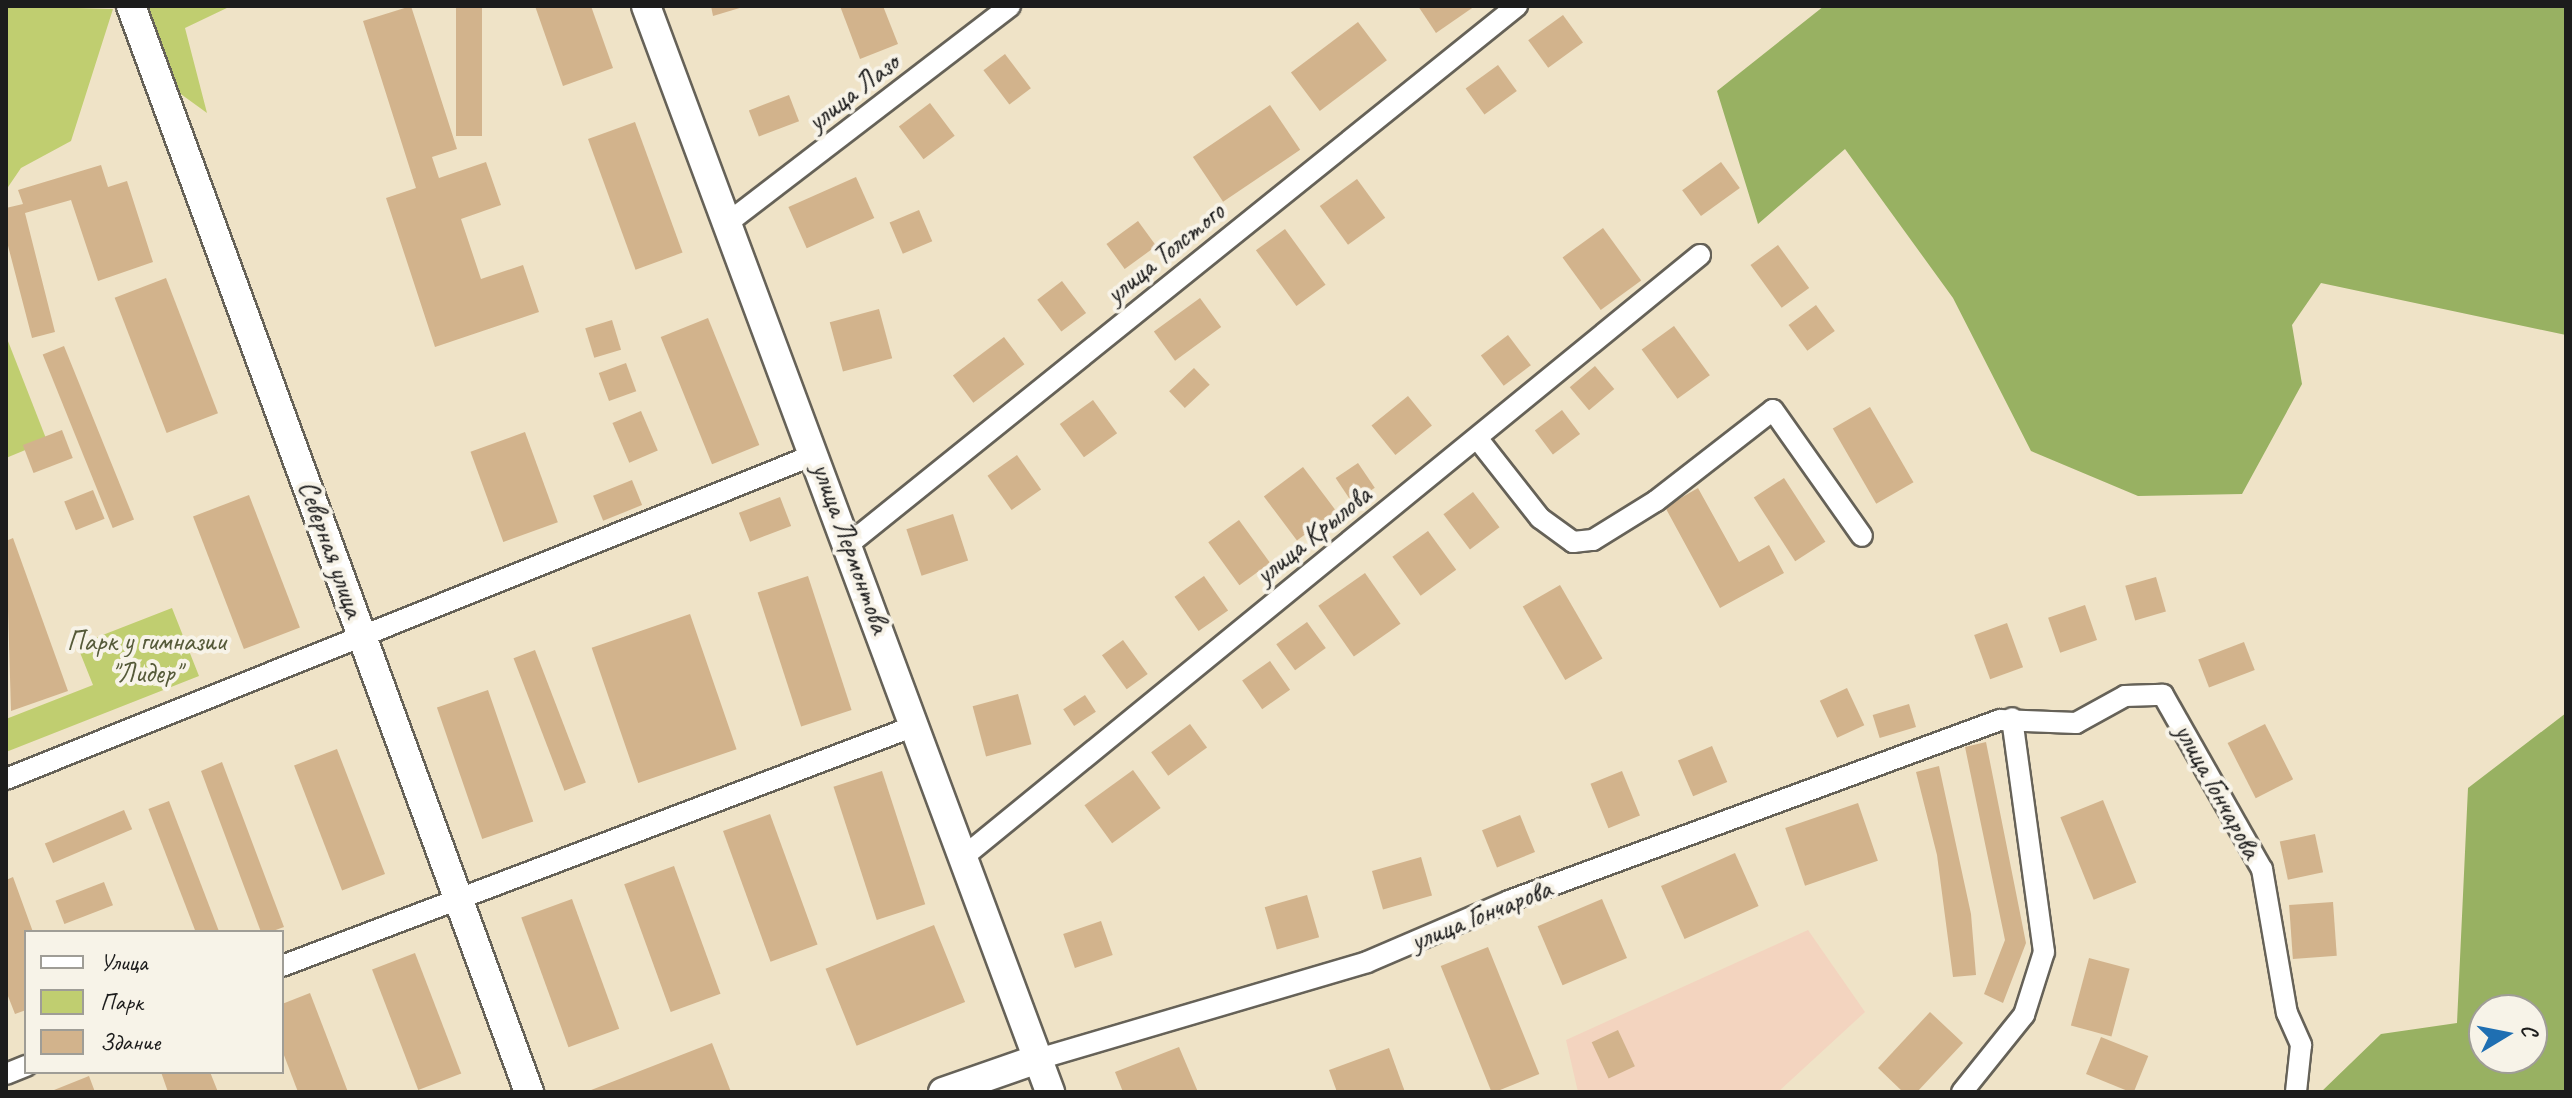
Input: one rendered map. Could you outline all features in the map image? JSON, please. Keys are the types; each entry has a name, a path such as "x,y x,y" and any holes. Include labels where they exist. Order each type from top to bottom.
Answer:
{"street":[{"name":"Северная улица","path":"131,6 529,1092"},
{"name":"улица Лермонтова","path":"646,6 730,221 1050,1092"},
{"name":"улица Лазо","path":"730,221 1010,6"},
{"name":"улица Толстого","path":"849,544 1517,6"},
{"name":"улица Крылова","path":"962,858 1700,255"},
{"path":"1477,438 1540,518 1583,541 1656,501 1773,410 1862,536"},
{"path":"6,779 364,639 816,454"},
{"name":"улица Гончарова","path":"943,1092 1038,1059 1367,962 1509,901 2012,718 2076,723 2125,696 2163,695 2262,869 2287,1013 2301,1045 2296,1092"},
{"path":"1962,1092 2024,1015 2044,952 2012,718"},
{"path":"284,965 458,896 917,725"}],"shaded area":[{"path":"1808,930 1865,1012 1778,1092 1578,1092 1566,1040"}],"green space":[{"path":"6,6 113,9 71,141 21,168 6,190"},
{"path":"147,6 231,6 185,28 207,113 178,92"},
{"path":"1824,6 2566,6 2566,335 2321,283 2292,325 2302,384 2242,494 2138,496 2031,451 1953,298 1845,149 1758,224 1717,91"},
{"path":"6,336 47,441 6,458"},
{"name":"Парк у гимназии \"Лидер\"","path":"172,608 199,676 6,752 6,719 93,685 77,645"},
{"path":"2566,713 2566,1092 2321,1092 2381,1034 2457,1023 2468,788"}],"building":[{"path":"411,6 457,149 432,157 439,178 486,162 501,205 461,219 481,279 523,265 539,312 435,347 386,198 416,188 363,21"},
{"path":"456,6 482,6 482,136 456,136"},
{"path":"535,6 591,6 613,68 563,86"},
{"path":"711,6 743,6 743,7 713,16"},
{"path":"840,6 883,6 898,44 860,59"},
{"path":"1418,6 1475,6 1436,33"},
{"path":"1563,15 1583,43 1548,68 1528,40"},
{"path":"1358,22 1387,60 1320,111 1291,73"},
{"path":"1005,54 1031,88 1009,105 983,70"},
{"path":"1498,65 1517,91 1484,114 1466,89"},
{"path":"789,95 799,121 759,137 749,110"},
{"path":"930,103 955,136 924,159 899,126"},
{"path":"1270,105 1300,150 1223,202 1193,157"},
{"path":"635,122 683,253 636,270 588,139"},
{"path":"1721,162 1740,188 1701,216 1682,190"},
{"path":"101,165 108,187 127,181 153,262 98,281 71,200 25,213 55,332 32,338 6,238 6,208 23,204 18,190"},
{"path":"856,177 874,218 807,248 788,207"},
{"path":"1357,179 1385,218 1348,245 1320,206"},
{"path":"919,210 932,241 903,254 890,223"},
{"path":"1138,221 1156,246 1125,269 1106,244"},
{"path":"1603,228 1641,281 1601,310 1563,257"},
{"path":"1285,229 1326,285 1296,306 1256,250"},
{"path":"1778,245 1809,288 1782,308 1750,265"},
{"path":"166,278 218,413 167,433 115,298"},
{"path":"1062,281 1086,313 1061,332 1037,300"},
{"path":"1200,298 1221,327 1175,361 1154,332"},
{"path":"1816,305 1835,331 1807,351 1788,325"},
{"path":"879,309 892,358 843,371 830,322"},
{"path":"708,318 759,445 712,464 661,337"},
{"path":"612,320 621,350 594,358 585,328"},
{"path":"1674,326 1710,375 1677,399 1642,350"},
{"path":"1508,335 1531,365 1504,386 1481,355"},
{"path":"1004,337 1024,364 973,403 953,376"},
{"path":"64,346 134,519 113,528 43,355"},
{"path":"626,363 636,391 609,401 599,373"},
{"path":"1595,366 1614,389 1589,410 1570,387"},
{"path":"1194,368 1210,385 1185,408 1169,391"},
{"path":"1408,396 1432,426 1395,455 1371,426"},
{"path":"1093,400 1117,433 1084,457 1060,424"},
{"path":"1870,407 1914,482 1876,504 1833,428"},
{"path":"1562,410 1580,434 1553,454 1535,430"},
{"path":"641,411 658,451 629,463 612,423"},
{"path":"62,430 73,458 34,473 23,445"},
{"path":"525,432 558,522 503,542 470,452"},
{"path":"1017,455 1041,489 1012,510 988,476"},
{"path":"1358,463 1375,488 1352,503 1336,478"},
{"path":"1303,467 1336,511 1297,540 1264,496"},
{"path":"1784,478 1825,542 1795,561 1754,498"},
{"path":"632,480 642,505 603,521 593,496"},
{"path":"1698,488 1739,562 1769,545 1784,573 1720,608 1665,507"},
{"path":"93,490 105,519 76,530 64,502"},
{"path":"1473,492 1499,527 1470,549 1443,514"},
{"path":"249,495 300,628 244,649 193,517"},
{"path":"780,497 791,526 750,542 739,513"},
{"path":"953,514 968,561 922,576 906,529"},
{"path":"1239,520 1270,563 1239,585 1208,542"},
{"path":"1428,531 1456,570 1421,596 1392,557"},
{"path":"13,538 68,691 11,711 6,541"},
{"path":"1365,573 1401,624 1354,656 1318,606"},
{"path":"808,576 852,710 801,726 758,592"},
{"path":"1204,576 1228,610 1199,631 1175,597"},
{"path":"2156,577 2166,612 2135,620 2125,586"},
{"path":"1560,585 1602,659 1565,680 1523,606"},
{"path":"2085,605 2097,640 2060,653 2048,618"},
{"path":"690,614 737,749 638,783 592,648"},
{"path":"1307,622 1326,648 1295,670 1276,644"},
{"path":"2007,623 2023,667 1990,679 1974,635"},
{"path":"1123,640 1148,674 1127,689 1102,655"},
{"path":"2244,642 2255,670 2209,688 2198,660"},
{"path":"535,650 586,783 564,791 514,658"},
{"path":"1270,661 1290,690 1262,709 1242,681"},
{"path":"1847,688 1864,725 1837,738 1820,701"},
{"path":"488,690 533,821 482,839 437,708"},
{"path":"1018,694 1031,744 986,756 973,706"},
{"path":"1085,695 1096,712 1074,726 1063,709"},
{"path":"1909,704 1916,727 1880,738 1873,715"},
{"path":"1190,724 1207,747 1168,776 1151,752"},
{"path":"2265,724 2293,779 2256,798 2228,743"},
{"path":"1986,742 2026,943 2003,1003 1984,994 2005,940 1965,747"},
{"path":"1712,746 1727,782 1693,796 1678,760"},
{"path":"337,749 385,874 342,891 294,765"},
{"path":"222,762 284,927 260,930 201,771"},
{"path":"1939,766 1971,914 1976,975 1953,977 1937,855 1916,772"},
{"path":"1133,770 1161,808 1112,843 1084,805"},
{"path":"882,771 925,904 877,920 833,787"},
{"path":"1622,771 1640,816 1608,828 1590,784"},
{"path":"2103,800 2136,883 2094,900 2060,817"},
{"path":"169,801 219,930 195,930 148,809"},
{"path":"1858,803 1878,861 1805,886 1785,828"},
{"path":"124,810 132,829 53,863 45,844"},
{"path":"770,814 818,945 771,962 723,831"},
{"path":"1520,815 1535,852 1497,867 1482,830"},
{"path":"2315,834 2323,872 2288,880 2280,841"},
{"path":"1735,853 1759,906 1685,939 1661,886"},
{"path":"1421,857 1432,895 1383,910 1372,871"},
{"path":"674,866 721,994 671,1012 624,884"},
{"path":"13,877 32,930 24,930 24,1011 15,1014 6,991 6,880"},
{"path":"104,882 113,905 64,924 55,901"},
{"path":"1307,895 1319,937 1277,949 1265,907"},
{"path":"572,899 619,1029 568,1047 521,917"},
{"path":"1602,899 1627,958 1563,985 1538,926"},
{"path":"2333,902 2337,956 2293,959 2289,905"},
{"path":"1101,921 1113,955 1075,968 1063,934"},
{"path":"934,925 965,1002 857,1046 826,969"},
{"path":"1488,947 1539,1074 1492,1092 1441,966"},
{"path":"415,953 461,1073 418,1090 372,969"},
{"path":"2089,958 2130,969 2111,1036 2071,1026"},
{"path":"310,993 348,1092 298,1092 284,1055 284,1003"},
{"path":"1930,1012 1963,1043 1917,1092 1903,1092 1878,1068"},
{"path":"1618,1030 1635,1066 1609,1079 1592,1042"},
{"path":"2101,1037 2148,1056 2134,1092 2086,1074"},
{"path":"712,1043 731,1092 586,1092"},
{"path":"1179,1047 1198,1092 1123,1092 1115,1072"},
{"path":"1389,1048 1405,1092 1337,1092 1329,1070"},
{"path":"162,1074 211,1074 218,1092 168,1092"},
{"path":"89,1076 95,1092 49,1092"}]}
